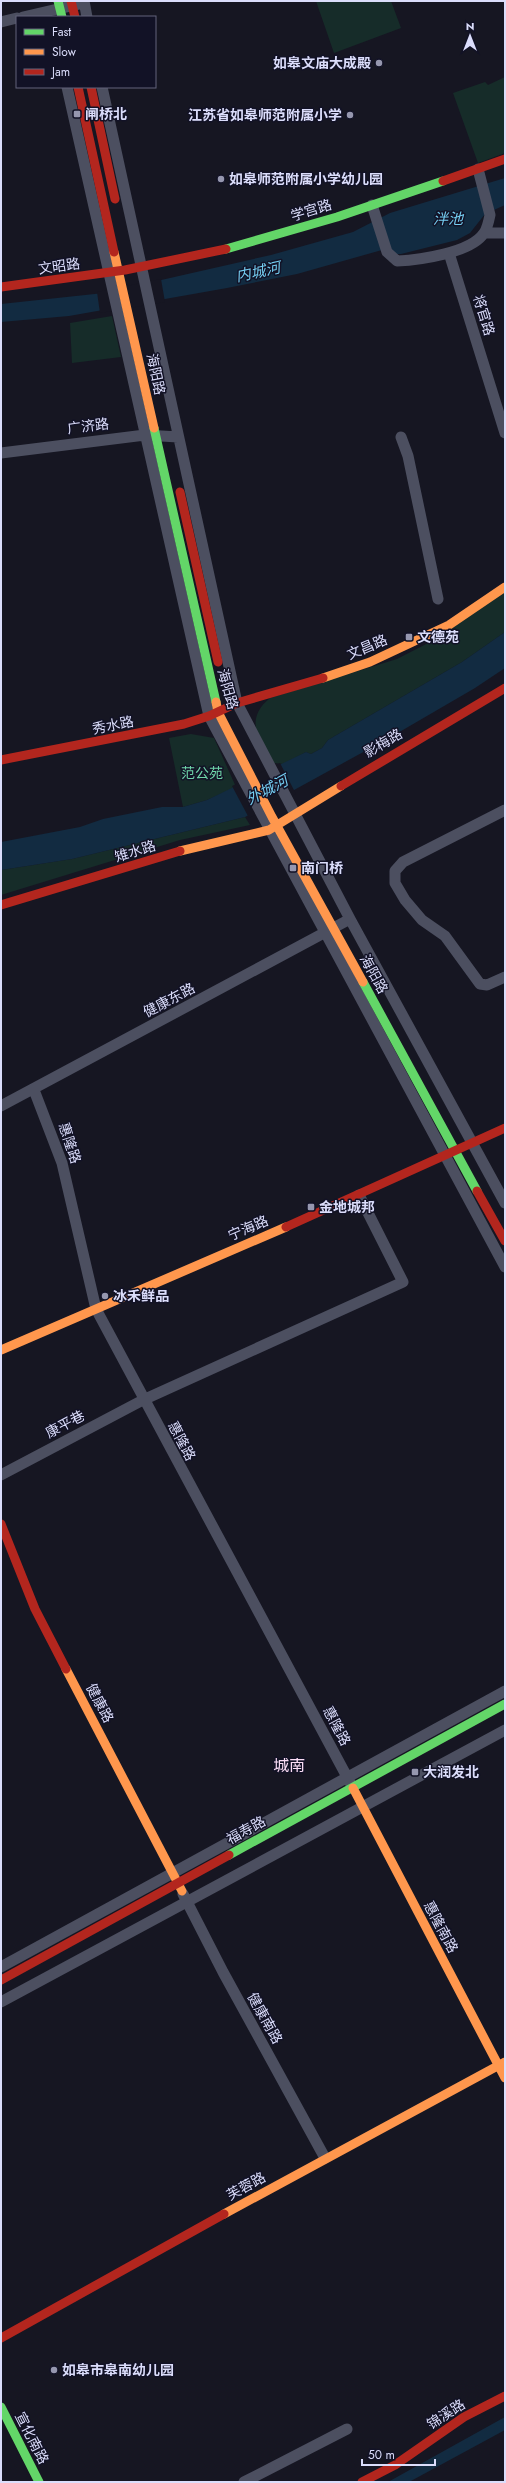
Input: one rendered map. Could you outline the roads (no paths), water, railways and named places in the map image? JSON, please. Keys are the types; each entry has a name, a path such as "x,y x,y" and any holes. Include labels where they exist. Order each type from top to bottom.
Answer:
{"street":[{"path":"27,16 55,9 73,8 84,2 87,16"},
{"path":"1,22 16,18"},
{"path":"67,88 108,273 118,286"},
{"path":"78,88 120,271 118,286 124,316 213,714 270,823 338,926 460,1150 505,1241"},
{"path":"90,88 117,208"},
{"path":"102,88 133,268 144,283 178,437 233,705 289,813 338,926 460,1150 505,1221"},
{"name":"学宫路","path":"120,271 264,239 372,205 505,159"},
{"path":"372,205 387,252 397,261 449,252 471,244 484,233 490,215 478,169"},
{"path":"484,233 505,233"},
{"name":"将官路","path":"449,252 505,433"},
{"name":"文昭路","path":"1,287 120,271"},
{"name":"广济路","path":"1,453 150,435 178,437"},
{"path":"401,437 408,456 438,599"},
{"name":"海阳路","path":"177,482 233,705"},
{"name":"文昌路","path":"233,705 341,673 370,662 449,625 505,587"},
{"name":"影梅路","path":"270,823 327,793 505,688"},
{"name":"秀水路","path":"1,760 131,736 213,714 233,705"},
{"path":"505,810 402,862 395,871 395,883 405,900 422,920 445,936 480,984 487,985 505,977"},
{"name":"雉水路","path":"1,904 191,848 243,838 270,823"},
{"name":"健康东路","path":"1,1106 34,1090 338,926"},
{"name":"惠隆路","path":"34,1090 62,1162 96,1309 143,1400 352,1787"},
{"name":"宁海路","path":"1,1350 359,1195 460,1150 505,1128"},
{"path":"460,1150 505,1203"},
{"path":"460,1150 505,1267"},
{"name":"康平巷","path":"1,1475 143,1400 403,1282 359,1195"},
{"name":"健康路","path":"1,1524 35,1609 173,1872 182,1892"},
{"path":"1,1967 173,1872 352,1787 505,1691"},
{"name":"福寿路","path":"1,1990 182,1892 352,1787 505,1704"},
{"name":"福寿路","path":"352,1787 505,1715"},
{"path":"1,2002 182,1892 362,1807 505,1730"},
{"name":"惠隆南路","path":"352,1787 501,2064 505,2078"},
{"name":"福寿路","path":"1,1980 182,1892"},
{"name":"健康南路","path":"182,1892 325,2158"},
{"name":"芙蓉路","path":"1,2338 325,2158 501,2064"},
{"name":"锦溪路","path":"362,2482 395,2465 464,2417 505,2396"},
{"name":"宣化南路","path":"1,2407 39,2482"},
{"path":"244,2482 347,2429"}],"water":[{"path":"505,178 505,205 485,214 470,233 457,240 401,254 393,254 389,248 297,274 227,288 69,316 1,322 1,304 104,293 271,255 353,232 390,213"},
{"name":"外城河","path":"505,632 505,668 475,688 396,734 245,817 72,859 1,870 1,842 80,827 103,819 162,807 183,807 207,800 306,752 311,754 322,748 328,740 462,662"},
{"path":"505,2417 505,2430 409,2482 388,2482"}],"place":[{"name":"如皋文庙大成殿","path":"379,63"},
{"name":"闸桥北","path":"77,114"},
{"name":"江苏省如皋师范附属小学","path":"350,115"},
{"name":"如皋师范附属小学幼儿园","path":"221,179"},
{"name":"文德苑","path":"409,637"},
{"name":"南门桥","path":"293,868"},
{"name":"金地城邦","path":"311,1207"},
{"name":"冰禾鲜品","path":"105,1296"},
{"name":"大润发北","path":"415,1772"},
{"name":"如皋市皋南幼儿园","path":"54,2370"}],"district":[{"name":"城南","path":"289,1765"}],"water label":[{"name":"泮池","path":"448,219"},
{"name":"内城河","path":"258,272"}],"park label":[{"name":"范公苑","path":"202,773"}]}
